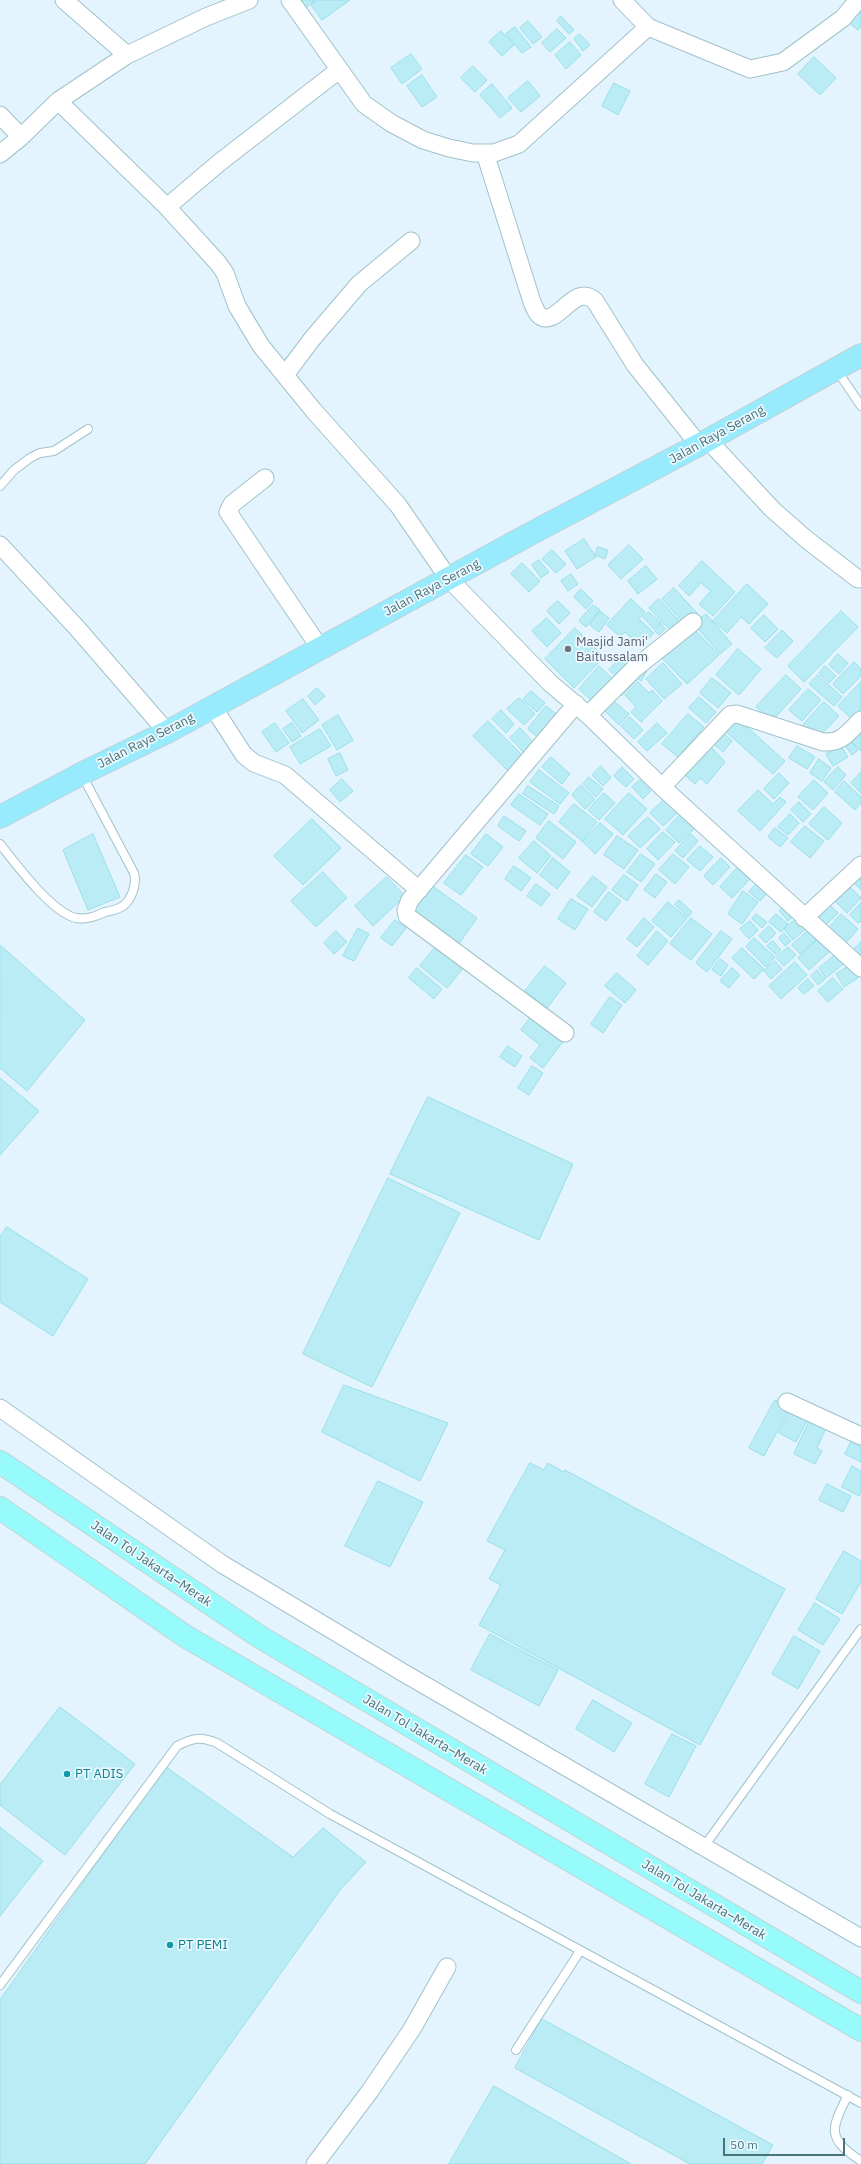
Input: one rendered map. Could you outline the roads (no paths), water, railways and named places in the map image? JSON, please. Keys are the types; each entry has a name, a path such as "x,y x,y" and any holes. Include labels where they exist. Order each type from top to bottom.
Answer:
{"highway":[{"name":"Jalan Raya Serang","path":"0,817 81,774 167,732 320,648 704,443 835,368 861,355"},
{"name":"Jalan Tol Jakarta–Merak","path":"0,1462 260,1638 861,1992"},
{"path":"0,1508 185,1636 861,2030"}],"street":[{"path":"64,0 127,55"},
{"path":"0,154 21,138 58,101 127,55 206,17 249,0"},
{"path":"290,0 364,104 391,123 423,140 449,148 485,153 494,153 519,144 648,26"},
{"path":"622,0 648,26 750,69 783,62 843,18 858,0"},
{"path":"166,207 220,162 339,70"},
{"path":"58,101 166,207 222,268 247,324 260,346 285,374 314,411 398,505 449,579 550,683 582,710 662,787 804,918 861,968"},
{"path":"0,115 21,138"},
{"path":"485,153 532,302 540,315 546,318 553,316 578,298 584,295 590,296 595,301 635,365 704,443 772,509 806,539 858,579"},
{"path":"285,374 359,284 411,241"},
{"path":"265,478 232,504 228,512 320,648"},
{"path":"0,546 77,628 167,732"},
{"path":"565,1033 407,916 406,910 410,900 582,710 693,622"},
{"path":"213,707 244,755 254,763 285,775 419,890"},
{"path":"662,787 730,715 736,714 823,742 834,742 840,740 861,720"},
{"path":"804,918 861,865"},
{"path":"787,1402 861,1436"},
{"path":"0,1408 222,1564 402,1672 703,1848 861,1938"},
{"path":"315,2164 375,2085 412,2029 447,1968"}],"lane":[{"path":"835,368 861,406"},
{"path":"0,486 14,470 30,458 40,452 54,451 88,428"},
{"path":"0,844 34,885 66,914 77,918 90,918 123,906 132,894 136,881 81,774"},
{"path":"703,1848 861,1629"},
{"path":"0,1985 177,1746 190,1740 204,1738 217,1743 330,1814 861,2103"},
{"path":"516,2050 580,1951"},
{"path":"848,2095 834,2123 836,2137 844,2150 861,2161"}],"place":[{"name":"Masjid Jami' Baitussalam","path":"568,649"},
{"name":"PT ADIS","path":"67,1774"},
{"name":"PT PEMI","path":"170,1945"}]}
